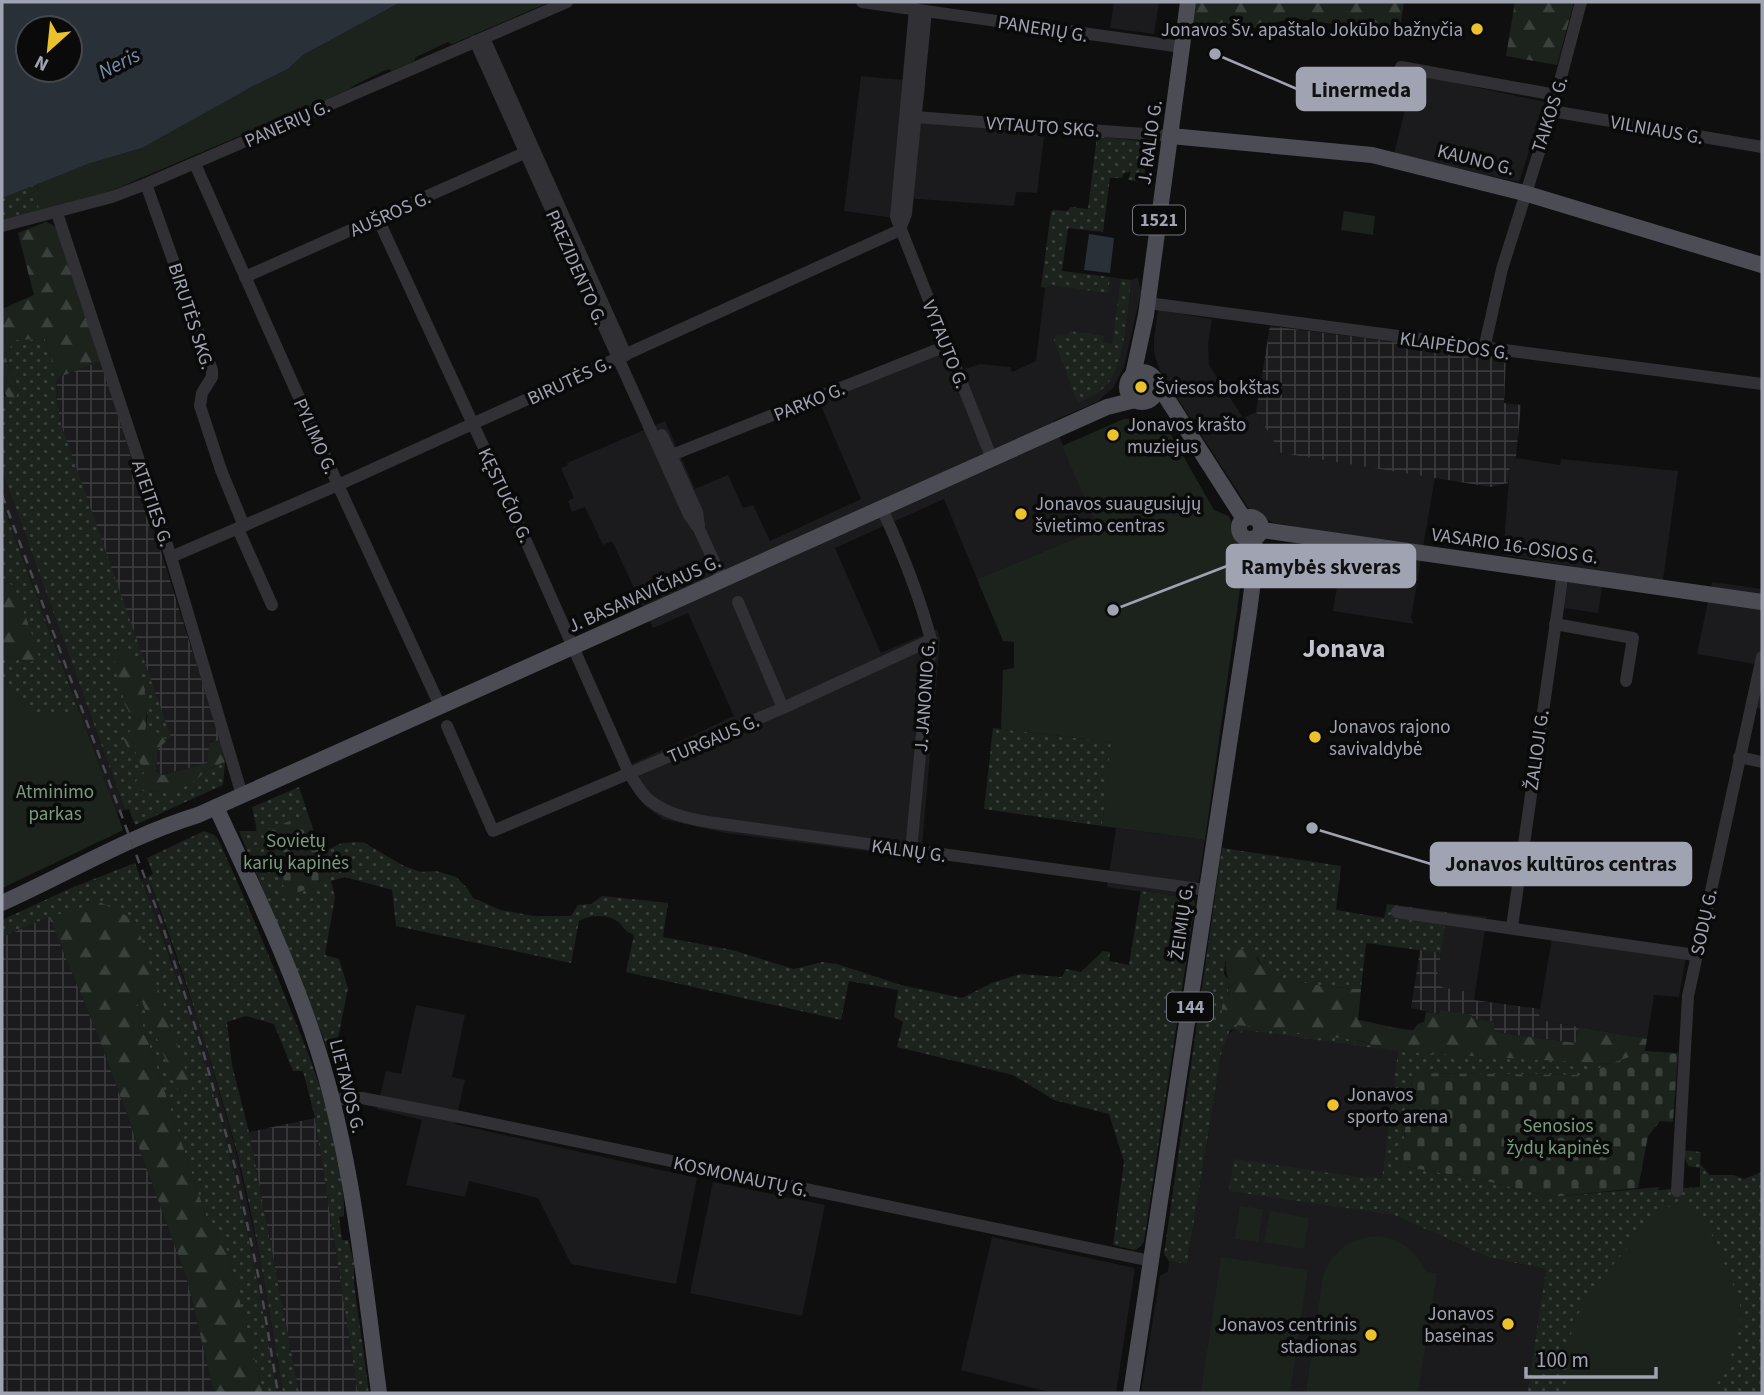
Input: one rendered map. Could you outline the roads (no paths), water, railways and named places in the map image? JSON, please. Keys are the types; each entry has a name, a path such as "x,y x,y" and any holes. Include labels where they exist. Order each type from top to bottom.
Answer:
{"main road":[{"name":"J. RALIO G.","path":"1130,379 1148,303 1188,2"},
{"name":"KAUNO G.","path":"1171,136 1373,155 1524,192 1762,265"},
{"name":"J. RALIO G.","path":"1144,329 1154,379"},
{"path":"1180,419 1140,401 1129,393 1130,379 1142,372 1154,379 1180,419 1244,519 1251,517 1258,520 1258,534"},
{"name":"J. BASANAVIČIAUS G.","path":"1107,407 1130,379"},
{"path":"1140,401 1153,397 1154,379"},
{"name":"J. BASANAVIČIAUS G.","path":"2,903 105,852 174,822 198,815 1107,407 1140,401"},
{"name":"VASARIO 16-OSIOS G.","path":"1258,534 1762,601"},
{"name":"ŽEIMIŲ G.","path":"1131,1393 1258,534"},
{"name":"LIETAVOS G.","path":"216,807 270,926 308,1021 331,1100 349,1175 379,1393"}],"street":[{"name":"PANERIŲ G.","path":"2,226 113,197 146,184 567,2"},
{"name":"PANERIŲ G.","path":"862,2 1182,47"},
{"name":"TAIKOS G.","path":"1484,349 1502,269 1524,192 1552,111 1581,2"},
{"path":"900,230 906,214 915,117 920,10"},
{"name":"VYTAUTO G.","path":"920,10 896,217 992,459"},
{"name":"PREZIDENTO G.","path":"479,40 622,356 689,515 699,529 723,581"},
{"path":"1401,67 1556,95"},
{"name":"VILNIAUS G.","path":"1552,111 1762,147"},
{"name":"VYTAUTO SKG.","path":"915,117 1171,136"},
{"name":"AUŠROS G.","path":"245,277 530,150"},
{"name":"PYLIMO G.","path":"195,164 440,706"},
{"name":"BIRUTĖS SKG.","path":"146,184 212,370 212,377 202,393 200,406 241,527"},
{"name":"ATEITIES G.","path":"57,213 171,557 242,795"},
{"name":"KĘSTUČIO G.","path":"378,219 574,646 629,773"},
{"name":"BIRUTĖS G.","path":"171,557 338,485 900,230"},
{"name":"KLAIPĖDOS G.","path":"1148,303 1762,384"},
{"name":"PARKO G.","path":"672,455 946,346"},
{"name":"PREZIDENTO G.","path":"622,356 672,455 697,512 699,529"},
{"name":"J. JANONIO G.","path":"882,509 904,555 931,640 911,850"},
{"path":"241,527 272,605"},
{"name":"ŽALIOJI G.","path":"1512,927 1563,573"},
{"path":"738,602 783,708"},
{"path":"1555,624 1633,638 1626,681"},
{"name":"TURGAUS G.","path":"447,726 493,831 783,708 931,640"},
{"name":"SODŲ G.","path":"1676,1191 1688,996 1762,657"},
{"path":"1739,757 1762,762"},
{"name":"KALNŲ G.","path":"629,773 648,799 665,810 687,818 1207,890"},
{"path":"1397,912 1695,955"},
{"name":"KOSMONAUTŲ G.","path":"331,1100 362,1098 460,1116 1151,1261"}],"water":[{"name":"Neris","path":"2,2 401,2 303,55 288,69 142,148 88,164 2,198"},
{"path":"1089,234 1114,238 1110,273 1084,270"}],"railway":[{"path":"2,495 161,921 203,1051 235,1167 260,1284 278,1393"}],"place":[{"name":"Jonavos Šv. apaštalo Jokūbo bažnyčia","path":"1477,29"},
{"name":"Linermeda","path":"1215,54"},
{"name":"Šviesos bokštas","path":"1141,387"},
{"name":"Jonavos krašto muziejus","path":"1113,435"},
{"name":"Jonavos suaugusiųjų švietimo centras","path":"1021,514"},
{"name":"Ramybės skveras","path":"1113,610"},
{"name":"Jonavos rajono savivaldybė","path":"1315,737"},
{"name":"Jonavos kultūros centras","path":"1312,828"},
{"name":"Jonavos sporto arena","path":"1333,1105"},
{"name":"Jonavos baseinas","path":"1508,1324"},
{"name":"Jonavos centrinis stadionas","path":"1371,1335"}],"district":[{"name":"Jonava","path":"1344,648"}],"park label":[{"name":"Atminimo parkas","path":"55,802"},
{"name":"Sovietų karių kapinės","path":"296,851"},
{"name":"Senosios žydų kapinės","path":"1558,1136"}]}
